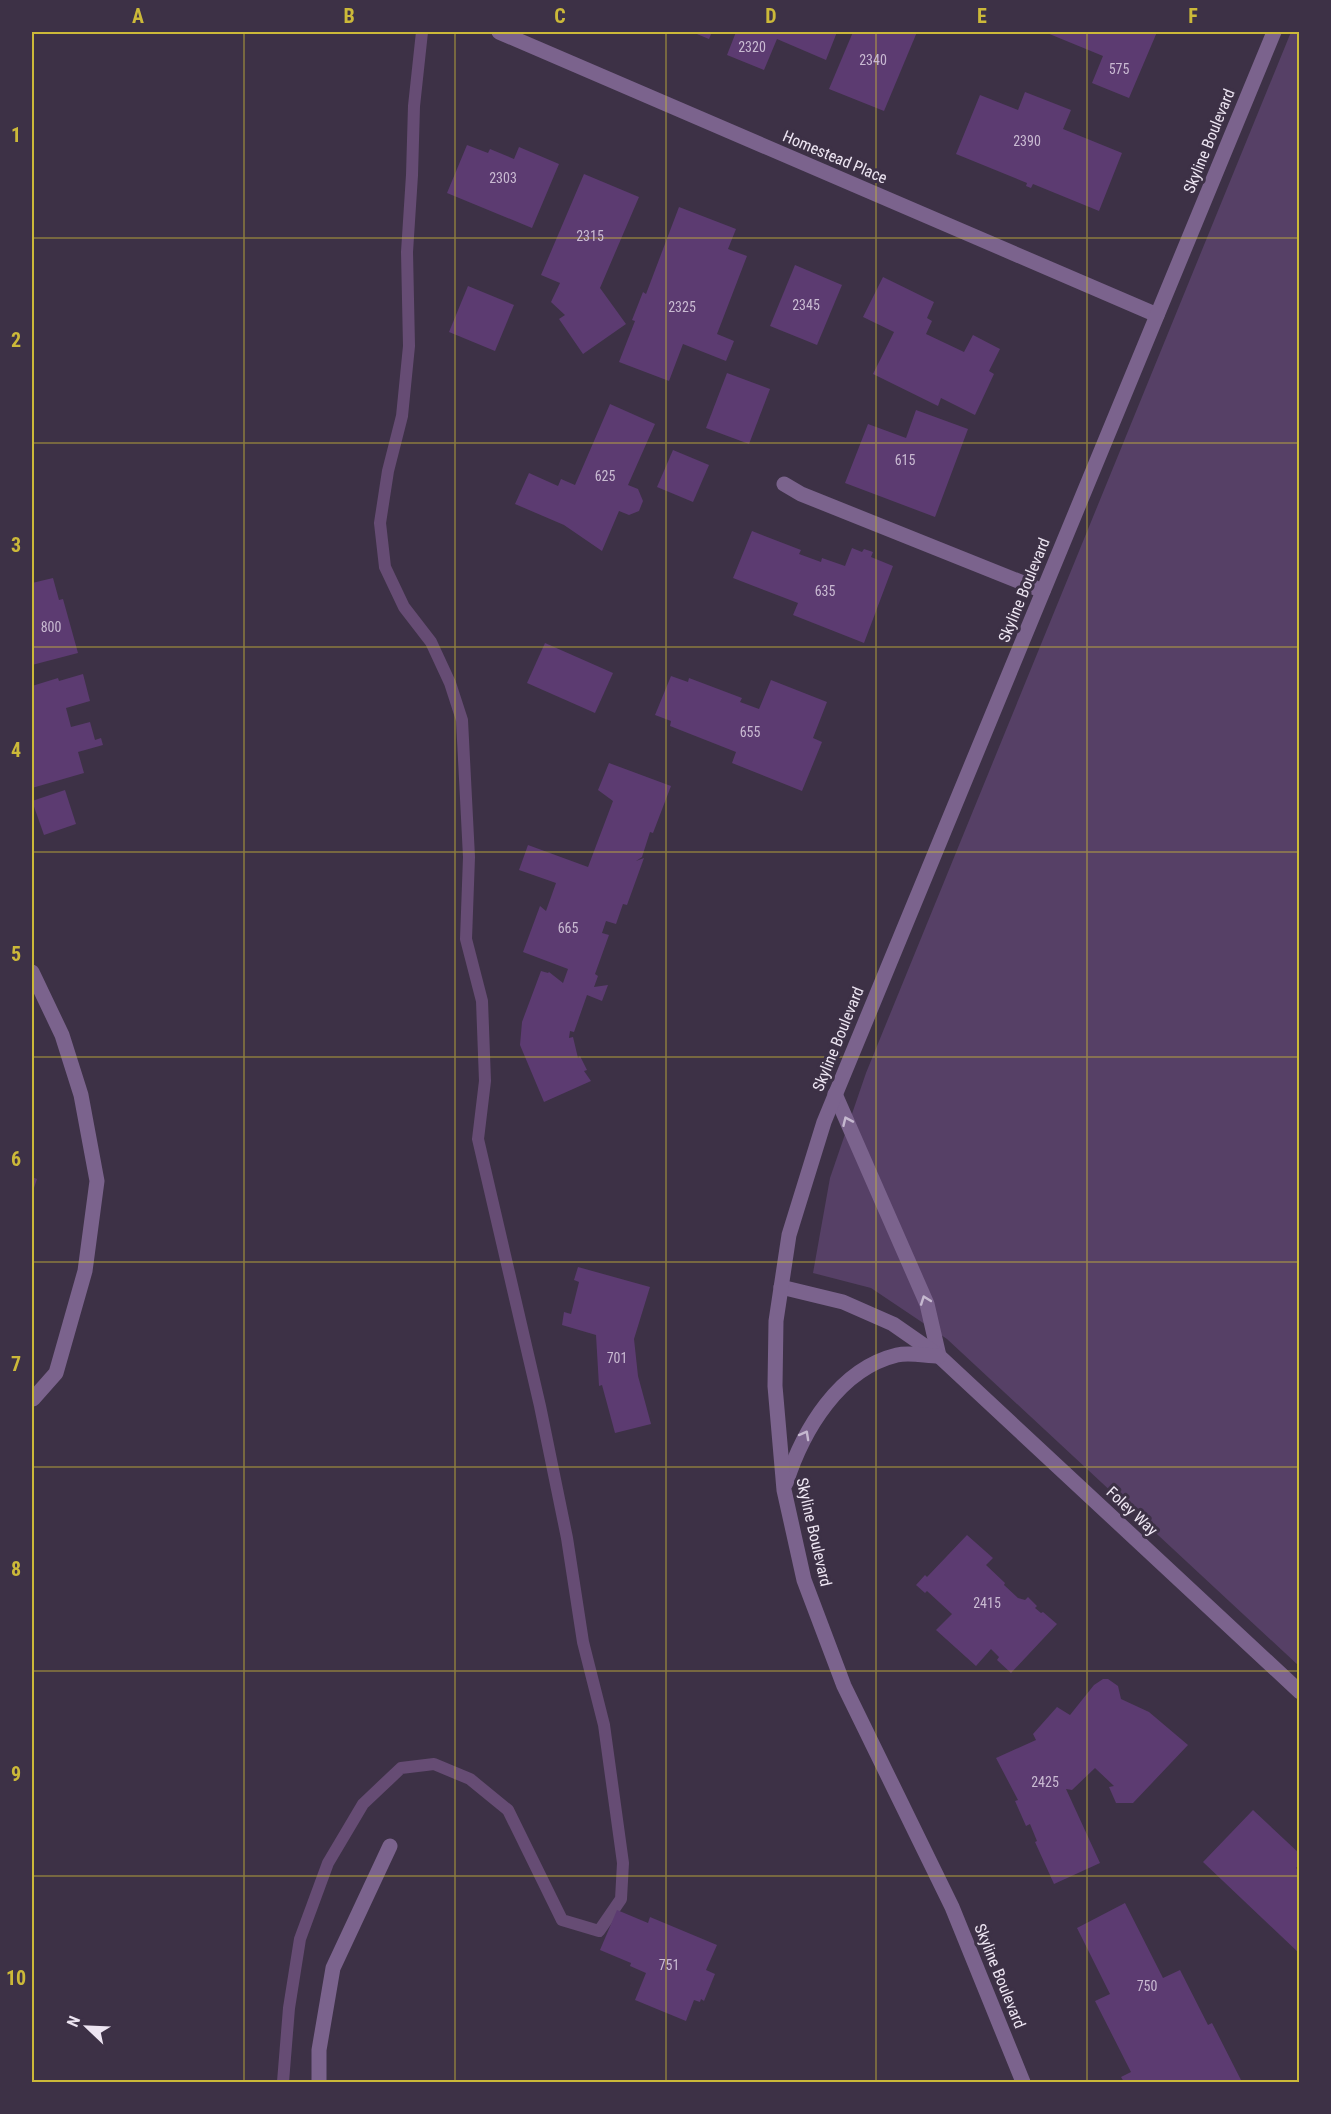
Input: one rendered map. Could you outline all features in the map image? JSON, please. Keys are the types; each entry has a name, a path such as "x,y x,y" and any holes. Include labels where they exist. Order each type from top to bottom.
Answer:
{"street":[{"name":"Homestead Place","path":"499,32 1157,315"},
{"name":"Skyline Boulevard","path":"1023,2082 952,1907 844,1686 804,1580 784,1490 775,1386 776,1321 789,1234 824,1122 1274,32"},
{"path":"784,484 801,494 1043,591"},
{"path":"32,972 62,1035 81,1095 97,1181 85,1271 56,1373 33,1399"},
{"path":"784,1490 792,1464 805,1435 819,1413 836,1393 865,1368 899,1355 939,1356 927,1304 835,1094"},
{"name":"Foley Way","path":"781,1287 843,1302 893,1324 939,1356 1299,1692"},
{"path":"319,2082 320,2050 333,1968 390,1846"}],"shaded area":[{"path":"1291,32 1299,32 1299,1666 947,1339 871,1288 813,1273 830,1178 866,1073"}],"building":[{"path":"692,32 712,32 709,39"},
{"path":"736,32 837,32 826,60 777,39 764,70 727,55"},
{"path":"853,32 917,32 884,111 829,89"},
{"path":"1048,32 1157,32 1129,98 1092,83 1103,56"},
{"path":"1025,92 1071,110 1063,129 1122,153 1099,211 1033,184 1031,188 1026,186 1027,183 956,154 980,95 1018,110"},
{"path":"467,145 488,153 490,149 514,159 519,147 559,164 532,228 447,193"},
{"path":"584,174 639,197 600,288 626,324 583,354 559,319 565,315 551,302 560,283 541,275"},
{"path":"679,207 736,229 728,249 747,256 717,334 734,341 726,361 683,344 669,381 619,362 635,321 632,320 643,292 646,294"},
{"path":"795,265 842,285 817,345 770,326"},
{"path":"883,277 934,302 927,318 932,321 926,334 964,352 973,335 1000,349 989,371 994,374 975,415 941,398 938,406 873,374 894,332 863,317"},
{"path":"468,286 514,305 495,351 449,332"},
{"path":"727,373 770,389 749,444 706,428"},
{"path":"610,404 655,424 628,485 638,489 643,501 639,511 629,515 619,511 602,551 564,525 515,504 529,473 558,486 561,479 575,485"},
{"path":"916,410 968,429 935,517 845,483 868,424 906,438"},
{"path":"673,450 709,465 693,502 657,487"},
{"path":"752,531 801,550 799,554 821,562 822,558 845,566 852,548 862,552 864,549 873,552 871,557 893,566 864,643 793,615 798,603 733,578"},
{"path":"53,578 59,600 63,599 78,653 32,665 32,583"},
{"path":"545,643 613,673 595,713 527,683"},
{"path":"83,674 90,701 66,708 71,727 90,722 95,740 101,738 103,745 78,752 84,773 32,788 32,686 58,678 59,681"},
{"path":"671,676 688,682 689,678 742,698 740,702 759,709 771,680 827,702 813,738 822,742 802,791 732,763 736,752 670,726 671,721 655,715"},
{"path":"609,763 671,786 653,833 650,832 642,857 636,861 644,858 627,905 623,904 616,924 606,921 602,933 609,935 595,974 598,976 594,987 608,985 602,1001 587,995 574,1032 570,1031 569,1038 573,1037 578,1058 580,1056 587,1070 584,1071 591,1081 544,1102 520,1045 522,1022 541,971 549,972 563,983 568,969 523,952 540,906 546,911 556,883 519,870 528,845 588,867 613,801 598,790"},
{"path":"65,790 76,824 44,835 32,801"},
{"path":"32,1177 37,1179 32,1194"},
{"path":"578,1267 650,1287 634,1339 638,1376 651,1424 615,1433 602,1385 599,1386 596,1335 562,1325 564,1312 571,1314 579,1282 574,1280"},
{"path":"967,1535 993,1558 986,1565 1005,1583 1004,1585 1018,1598 1025,1600 1028,1597 1037,1606 1035,1608 1057,1624 1011,1673 997,1660 999,1657 991,1649 976,1666 936,1630 952,1614 927,1591 925,1593 916,1585 925,1575 927,1577"},
{"path":"1103,1679 1108,1679 1118,1686 1121,1699 1149,1712 1188,1745 1133,1803 1116,1803 1109,1787 1114,1786 1095,1768 1072,1790 1066,1789 1100,1863 1054,1884 1035,1842 1037,1841 1030,1824 1026,1826 1015,1801 1018,1800 996,1758 1036,1740 1033,1734 1057,1707 1070,1715 1094,1685"},
{"path":"1253,1810 1300,1854 1300,1864 1296,1868 1300,1871 1300,1954 1203,1862"},
{"path":"1125,1903 1163,1978 1180,1970 1208,2025 1212,2023 1242,2082 1124,2082 1121,2077 1131,2072 1095,2001 1110,1994 1077,1928"},
{"path":"617,1910 648,1923 650,1917 717,1945 706,1970 715,1974 704,2001 694,2000 686,2021 635,2000 646,1973 630,1966 631,1963 600,1950"}],"waterway":[{"path":"283,2082 289,2008 300,1939 328,1863 363,1804 401,1768 434,1764 470,1779 508,1810 562,1920 599,1931 621,1899 623,1863 604,1725 583,1642 567,1538 540,1406 478,1139 485,1081 482,1001 466,939 469,857 462,720 450,683 431,642 404,607 385,567 380,523 388,471 402,416 409,346 407,252 414,106 422,32"}]}
